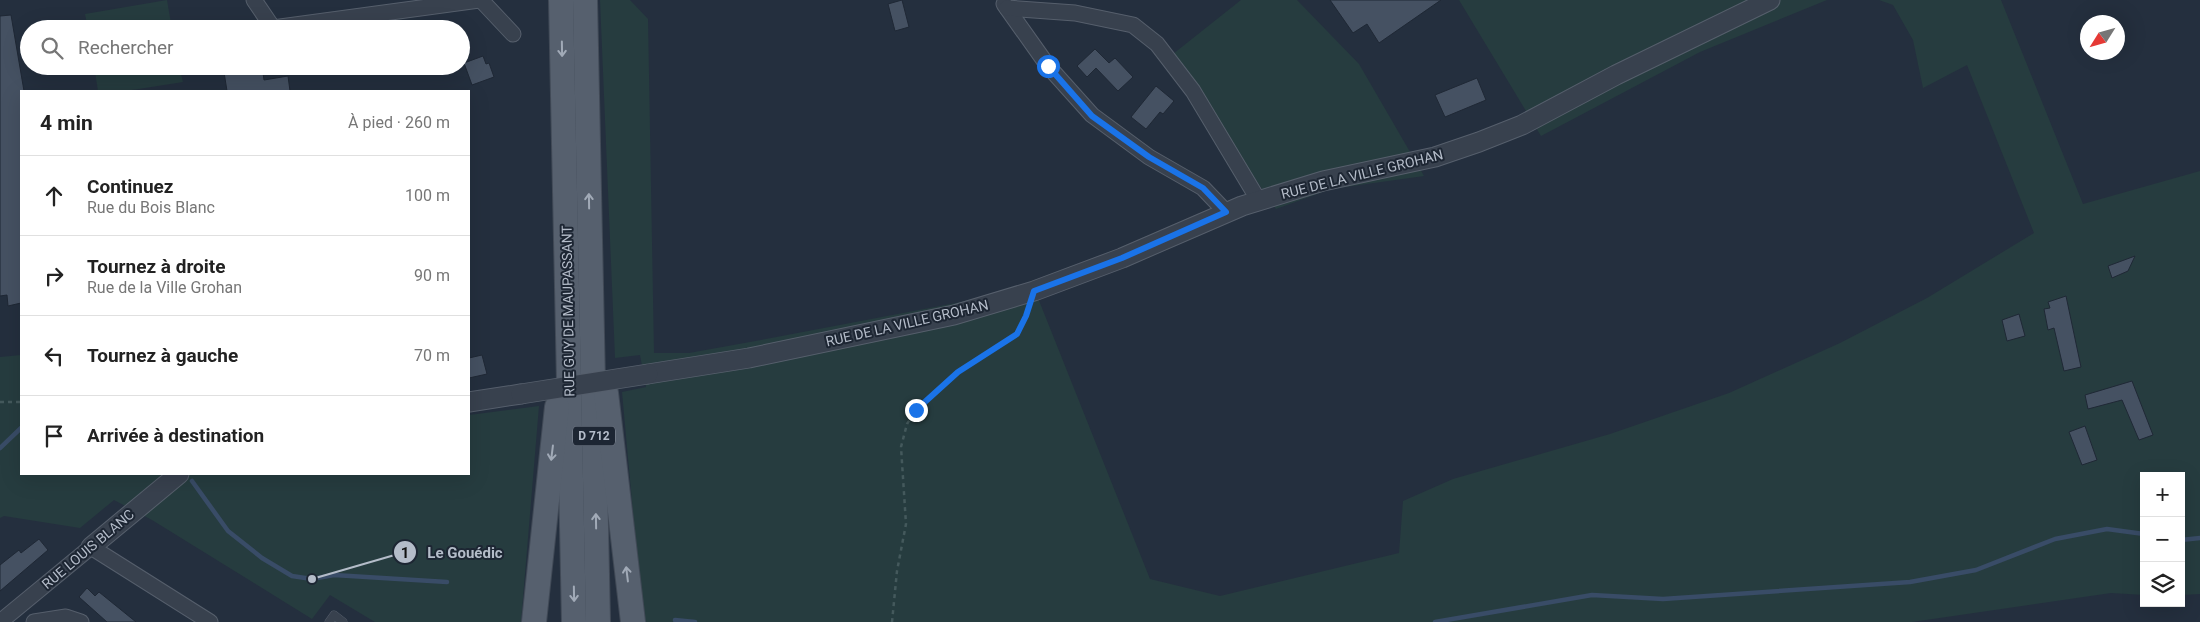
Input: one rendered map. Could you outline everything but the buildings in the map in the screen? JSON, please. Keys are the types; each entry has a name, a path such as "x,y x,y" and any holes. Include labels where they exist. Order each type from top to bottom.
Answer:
{"main road":[{"name":"RUE GUY DE MAUPASSANT","path":"561,0 574,622"},
{"name":"RUE GUY DE MAUPASSANT","path":"585,0 598,622"},
{"path":"590,250 633,622"},
{"path":"534,622 568,318"}],"street":[{"path":"254,0 268,20"},
{"path":"332,20 480,0 512,34"},
{"name":"RUE DE LA VILLE GROHAN","path":"470,402 749,358 954,315 1034,291 1122,258 1226,212 1323,181 1435,157 1522,125 1616,75 1770,0"},
{"path":"1004,4 1075,13 1133,25 1157,44 1193,91 1260,201"},
{"path":"1004,4 1048,66 1092,116 1149,157 1203,188 1226,212"},
{"name":"RUE LOUIS BLANC","path":"0,622 177,475"},
{"path":"90,548 210,622"},
{"path":"12,611 27,622"},
{"path":"34,622 66,617 81,622"}],"lane":[{"path":"329,622 334,615 343,622"}],"path":[{"path":"892,622 897,571 906,524 901,447 907,424 916,410 958,372 1017,334 1026,316 1034,291"},
{"path":"0,402 20,402"}],"green space":[{"path":"167,0 170,20 86,20 85,14"},
{"path":"600,0 630,0 648,19 654,353 689,353 761,340 961,302 1032,283 1150,579 1220,596 1399,553 1403,501 1453,479 1610,434 1729,393 1840,343 1927,298 2034,233 1967,65 1923,88 1913,40 1893,5 1879,0 2001,0 2083,204 2200,171 2200,594 2185,595 2185,472 2140,472 2140,595 2111,593 1912,622 643,622 622,392 646,387 640,355 615,358"},
{"path":"1241,0 1297,0 1359,64 1424,176 1331,189 1276,209 1173,54"},
{"path":"1459,0 1827,0 1700,52 1541,136"},
{"path":"95,75 181,75 183,82 132,90 98,90"},
{"path":"20,355 20,475 470,475 470,415 539,406 521,622 375,622 330,595 312,619 152,520 114,500 80,528 4,516 0,518 0,357"}],"waterway":[{"path":"0,448 20,429"},
{"path":"192,481 228,531 262,558 292,576 312,579 334,575 447,582"},
{"path":"1435,622 1592,595 1663,599 1910,582 1976,570 2055,539 2107,529 2140,533"},
{"path":"2185,540 2200,538"},
{"path":"675,620 695,622"}],"place":[{"name":"Le Gouédic","path":"312,579"}],"route":[{"path":"916,410 958,372 1017,334 1026,316 1034,291 1122,258 1226,212 1203,188 1149,157 1092,116 1048,66"}]}
